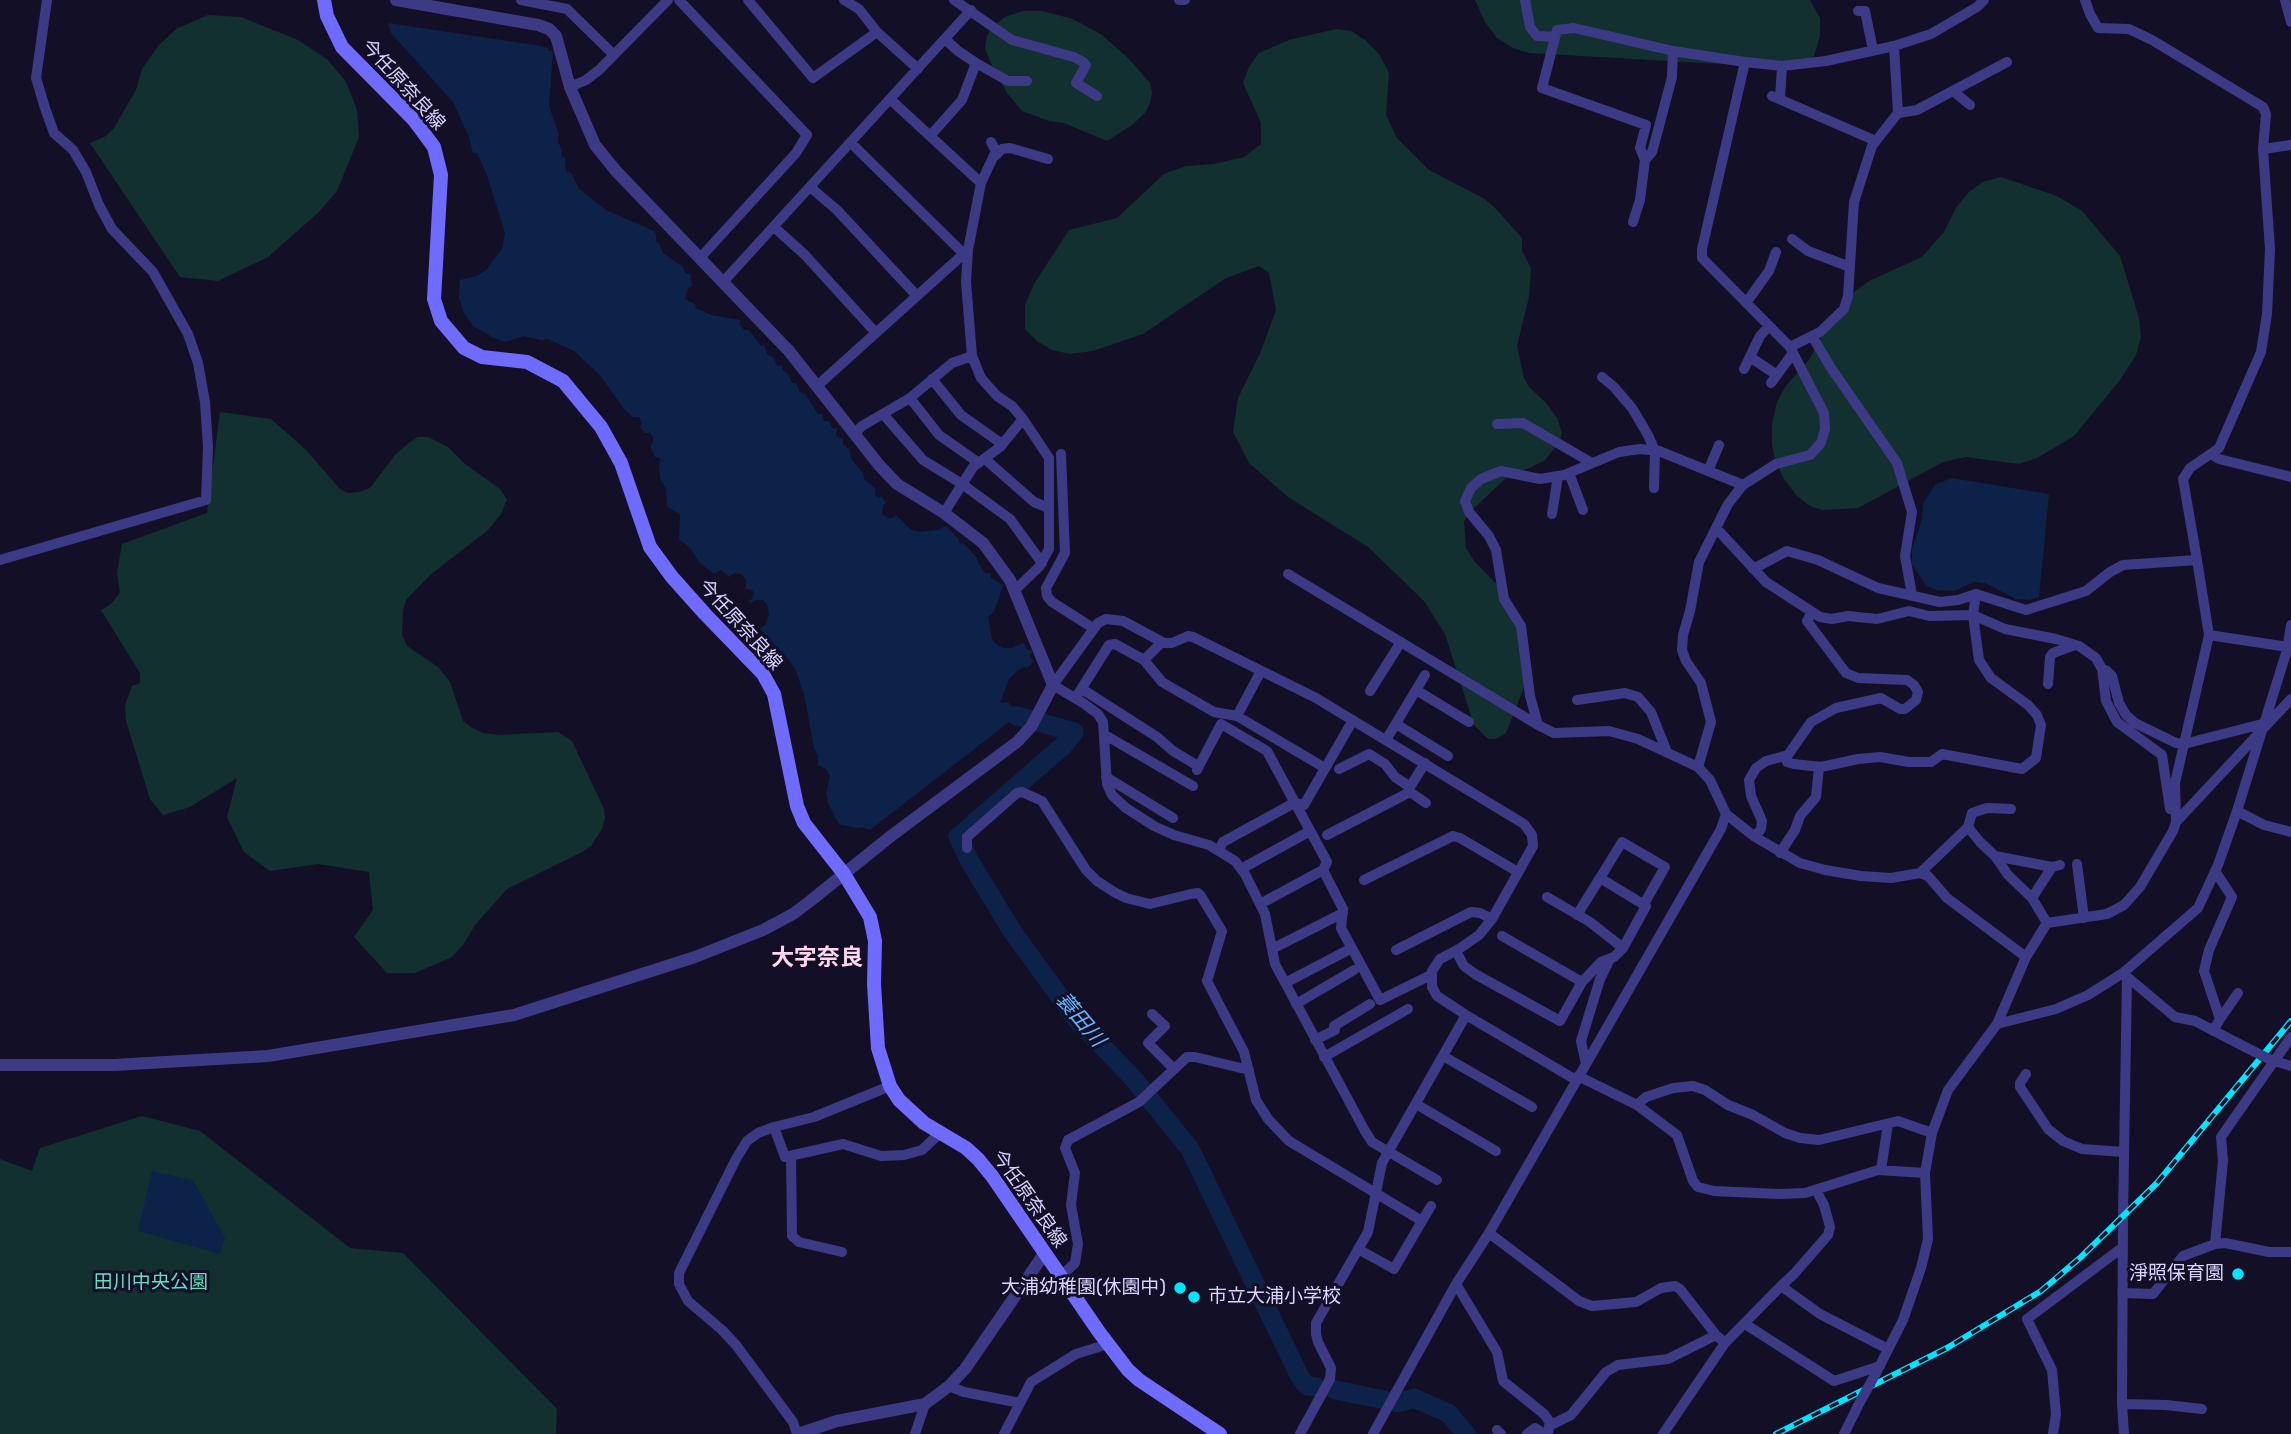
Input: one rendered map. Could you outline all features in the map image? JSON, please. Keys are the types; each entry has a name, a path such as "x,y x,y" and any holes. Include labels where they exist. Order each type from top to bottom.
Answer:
{"main road":[{"name":"今任原奈良線","path":"324,0 327,16 342,47 414,120 434,147 441,175 434,299 442,321 464,348 482,357 527,362 563,381 601,427 621,463 650,547 672,577 763,674 774,694 797,806 804,824 844,874 870,917 875,941 874,984 878,1048 890,1086 899,1100 924,1123 966,1148 992,1175 1060,1277 1128,1370 1220,1434"}],"street":[{"path":"0,560 206,500 208,447 205,401 198,363 188,334 153,272 112,229 86,172 73,150 54,133 45,108 36,78 47,0"},
{"path":"397,0 474,7 549,29 556,36 570,87 595,145 616,171 789,351 897,484 944,513 983,543 1010,580 1053,685 1079,694 1197,768 1221,724 1266,751 1327,862 1323,870 1260,904"},
{"path":"521,0 567,9 614,55"},
{"path":"570,87 599,70 668,0"},
{"path":"679,0 807,135 796,153 700,257"},
{"path":"748,0 813,78 877,32"},
{"path":"844,0 859,9 877,32 918,69"},
{"path":"954,0 1012,40 1074,57 1083,62 1086,65 1076,83 1097,96"},
{"path":"1525,0 1530,27 1537,36 1555,37"},
{"path":"1633,222 1640,200 1645,160 1640,148 1646,125 1542,88 1557,30 1574,28 1673,51 1782,66 1826,61 1894,46 1931,34 1977,7 1984,0"},
{"path":"1844,1434 1903,1320 1921,1268 1928,1240 1926,1173 1932,1133 1948,1090 1997,1024 2040,931 2047,923 2107,914 2124,905 2140,887 2173,831 2176,822 2175,783 2209,635 2183,479 2190,468 2219,448 2261,352 2267,314 2270,249 2263,149 2266,114 2263,107 2129,29 2098,28 2085,0"},
{"path":"2285,0 2291,22"},
{"path":"723,282 971,10"},
{"path":"1858,11 1865,11 1873,50"},
{"path":"945,39 958,51 1008,81 1027,81"},
{"path":"1750,357 1774,379 1791,350 1819,332 1844,309 1848,296 1854,202 1872,146 1898,113 1894,46"},
{"path":"1645,160 1652,152 1672,77 1673,51"},
{"path":"1698,767 1711,722 1701,683 1682,650 1699,562 1728,504 1743,485 1776,464 1810,455 1821,443 1825,429 1824,413 1791,350 1702,258 1745,62"},
{"path":"1898,113 1917,110 2007,62"},
{"path":"930,136 962,100 976,63"},
{"path":"1782,66 1776,98 1876,141"},
{"path":"1953,91 1970,105"},
{"path":"891,100 981,183"},
{"path":"991,142 996,151 995,156"},
{"path":"851,143 966,252"},
{"path":"2263,149 2291,145"},
{"path":"1014,591 1042,563 1049,549 1049,458 1012,406 997,396 981,378 972,356 966,252 981,183 995,156 1002,149 1010,148 1048,159"},
{"path":"810,187 836,210 917,296"},
{"path":"774,227 805,254 876,333"},
{"path":"1792,239 1808,251 1850,267"},
{"path":"817,386 966,252"},
{"path":"1746,303 1769,271 1776,252"},
{"path":"1744,369 1760,336 1769,326"},
{"path":"1812,336 1897,463 1912,512 1905,556 1912,595"},
{"path":"855,433 862,426 910,398 952,363 972,356"},
{"path":"1602,377 1632,408 1648,435 1655,451 1654,488"},
{"path":"932,379 961,415 1002,444"},
{"path":"910,398 939,435 982,461 1034,502 1049,508"},
{"path":"883,414 916,454 1010,519 1042,563"},
{"path":"944,513 973,467 1002,444 1023,419"},
{"path":"1497,424 1523,423 1592,463"},
{"path":"1708,471 1719,445"},
{"path":"1538,725 1530,696 1521,626 1504,599 1496,550 1489,536 1469,512 1465,501 1471,488 1481,479 1501,471 1539,479 1564,475 1619,452 1640,449 1655,451 1743,485"},
{"path":"1062,454 1065,553 1046,588 1047,596 1093,628"},
{"path":"2212,455 2218,459 2291,477"},
{"path":"1564,475 1583,510"},
{"path":"1552,514 1564,475"},
{"path":"1717,529 1766,582 1820,617 1832,620 1849,616 1877,619 1909,611 1929,615 1973,615 2005,629 2075,645 2096,658 2102,668 2106,701 2117,722 2162,755 2170,811 2176,822"},
{"path":"1753,569 1787,551 1818,560 1878,588 1940,601 1958,600 1976,594 2026,610 2086,591 2123,565 2197,560"},
{"path":"1288,574 1554,733 1609,731 1638,739 1698,767 1710,780 1726,814 1755,837 1800,863 1861,876 1891,878 1920,873 1928,876 1947,898 2026,957"},
{"path":"1784,757 1787,762 1794,764 1819,767 1880,757 1909,762 1931,762 1942,754 2022,769 2036,758 2041,725 2037,715 2028,705 1991,678 1979,660 1973,615 1976,594"},
{"path":"1755,837 1761,829 1762,821 1751,796 1749,780 1756,768 1766,761 1784,757 1811,722 1836,708 1881,698 1905,709 1916,700 1914,685 1907,680 1858,678 1846,673 1807,621 1812,612"},
{"path":"0,1065 114,1065 268,1056 514,1016 695,957 763,930 793,914 891,836 1017,742 1031,727 1053,685 1093,628 1097,623 1113,619 1123,621 1162,642 1172,643 1188,636 1193,637 1353,720 1524,824 1532,835 1533,846 1492,919 1479,935 1440,959 1431,975 1432,987 1437,996 1466,1015 1577,1078 1637,1104 1677,1135 1693,1181 1698,1187 1714,1191 1805,1193 1881,1170 1926,1173"},
{"path":"1997,1024 2056,1009 2125,975 2197,908 2215,871 2237,811 2266,723 2288,647 2291,625"},
{"path":"2209,635 2288,647"},
{"path":"1144,660 1162,642"},
{"path":"1370,691 1401,642"},
{"path":"1079,694 1109,645 1115,644 1144,660 1162,682 1214,712 1237,716 1325,768"},
{"path":"2048,684 2050,657 2053,653 2075,645"},
{"path":"2102,668 2112,676 2119,703 2126,715 2135,723 2176,743 2184,744 2266,723"},
{"path":"1237,716 1261,671"},
{"path":"1386,740 1425,675"},
{"path":"1416,690 1469,722"},
{"path":"1577,699 1625,693 1638,697 1651,712 1667,752"},
{"path":"1079,694 1103,722 1106,777 1112,795 1126,808 1154,826 1219,850 1235,860 1265,914 1275,964 1372,1142 1437,1180"},
{"path":"2176,822 2291,699"},
{"path":"1219,850 1223,842 1294,803 1304,805 1353,720"},
{"path":"1396,724 1448,756"},
{"path":"1105,735 1192,786"},
{"path":"1339,769 1369,754 1385,764 1395,777 1426,803"},
{"path":"1327,835 1410,789 1425,763"},
{"path":"1780,853 1795,831 1800,816 1816,797 1819,767"},
{"path":"1106,777 1173,818"},
{"path":"967,848 967,836 1017,793 1022,792 1042,801 1086,870 1114,892 1150,904 1191,894 1201,895 1222,931 1207,981 1244,1052 1256,1100 1268,1119 1289,1141 1422,1221"},
{"path":"1920,873 1968,827 1969,817 1978,809 2011,810"},
{"path":"2237,811 2264,825 2291,832"},
{"path":"1373,1434 1456,1284 1489,1233 1721,829 1726,814"},
{"path":"1968,827 1995,856 2008,875 2032,898 2047,923"},
{"path":"1241,869 1310,831"},
{"path":"1364,880 1453,836 1518,872"},
{"path":"1456,951 1464,966 1475,974 1560,1021 1582,982 1601,962 1610,959 1623,948 1665,867 1622,842 1577,915"},
{"path":"1995,856 2056,866 2032,898"},
{"path":"2077,864 2084,918"},
{"path":"1323,870 1343,909 1341,928 1380,1000 1431,975"},
{"path":"2215,871 2232,897 2209,950 2204,971 2220,1019"},
{"path":"1600,878 1644,904"},
{"path":"1547,897 1590,922 1623,948"},
{"path":"1396,950 1471,912 1492,919"},
{"path":"1272,950 1343,913"},
{"path":"1502,936 1582,982"},
{"path":"1285,983 1352,948"},
{"path":"1586,1064 1581,1041 1600,979 1610,959"},
{"path":"1296,1004 1354,970"},
{"path":"2125,975 2175,1017 2195,1021 2273,1061 2291,1066"},
{"path":"2124,1434 2125,975"},
{"path":"2213,1031 2238,993"},
{"path":"1315,1040 1335,1030 1334,1026 1370,1004"},
{"path":"1324,1057 1408,1009"},
{"path":"1152,1014 1165,1026 1148,1043 1173,1068"},
{"path":"1300,1434 1330,1379 1331,1367 1315,1334 1316,1323 1368,1231 1380,1168 1466,1015"},
{"path":"2215,1244 2223,1161 2221,1137 2291,1037"},
{"path":"1443,1056 1532,1107"},
{"path":"1060,1277 1075,1264 1078,1244 1071,1206 1074,1173 1065,1148 1068,1140 1139,1102 1187,1057 1249,1070"},
{"path":"2026,1074 2020,1087 2048,1129 2063,1141 2082,1149 2124,1152"},
{"path":"890,1086 814,1117 758,1133 747,1141 679,1273 679,1284 688,1301 736,1345 793,1422 798,1434 837,1421 925,1404 949,1386 964,1369 1044,1254"},
{"path":"1637,1104 1646,1097 1673,1088 1693,1086 1800,1138 1819,1140 1898,1121 1932,1133"},
{"path":"1416,1104 1496,1150"},
{"path":"1881,1170 1888,1124"},
{"path":"774,1127 785,1157 842,1144 881,1156 904,1155 922,1150 940,1133"},
{"path":"792,1156 792,1236 799,1242 842,1252"},
{"path":"1663,1434 1725,1343 1794,1274 1828,1235 1830,1227 1824,1205 1816,1190"},
{"path":"1358,1249 1394,1269 1431,1206"},
{"path":"1489,1233 1579,1301 1592,1306 1636,1302 1661,1288 1675,1286 1725,1343"},
{"path":"2123,1293 2153,1294 2183,1256 2215,1244 2225,1243 2269,1252 2291,1252"},
{"path":"2053,1434 2056,1414 2052,1370 2027,1319 2123,1247"},
{"path":"1456,1284 1497,1352 1503,1381 1544,1414 1548,1431"},
{"path":"1781,1286 1820,1314 1888,1349"},
{"path":"1745,1324 1834,1381 1878,1369"},
{"path":"1527,1434 1535,1428 1548,1431 1571,1415 1605,1372 1618,1364 1668,1359 1716,1335"},
{"path":"1004,1434 1031,1382 1076,1354 1108,1344"},
{"path":"949,1386 964,1392 1020,1403"},
{"path":"915,1434 925,1404"},
{"path":"2122,1404 2202,1409"}],"green space":[{"path":"1475,0 1810,0 1820,18 1820,36 1814,56 1805,61 1773,67 1529,53 1513,48 1497,38 1485,22"},
{"path":"1023,11 1042,11 1073,19 1102,35 1128,58 1150,83 1152,93 1145,113 1107,141 1064,123 1049,121 1022,111 1007,93 985,48 992,27 1005,17"},
{"path":"208,15 241,17 298,40 328,60 346,82 357,110 359,137 337,191 319,212 268,257 218,281 180,277 90,143 106,136 114,128 136,90 142,69 158,46 176,29"},
{"path":"1336,29 1351,31 1379,54 1389,73 1386,115 1397,138 1429,170 1483,198 1495,208 1522,238 1522,251 1531,268 1529,297 1517,346 1524,378 1557,418 1562,433 1559,443 1544,461 1505,479 1464,521 1466,548 1474,561 1509,597 1527,639 1525,685 1506,733 1496,739 1488,739 1474,725 1445,634 1424,601 1368,547 1288,497 1249,463 1233,432 1238,398 1261,351 1276,310 1269,273 1259,266 1226,278 1143,334 1093,351 1070,354 1052,350 1037,341 1025,329 1025,305 1034,284 1069,230 1117,218 1164,174 1186,166 1215,164 1244,157 1261,144 1261,123 1243,83 1249,67 1259,53 1289,40"},
{"path":"2001,177 2057,196 2082,211 2120,256 2139,318 2141,337 2136,355 2120,380 2074,436 2037,458 2019,464 1966,457 1943,462 1858,508 1823,510 1812,507 1797,496 1784,479 1775,460 1772,424 1777,402 1785,387 1809,360 1834,313 1850,295 1869,281 1922,257 1944,232 1956,208 1969,192 1983,182"},
{"path":"220,412 271,419 305,449 340,489 348,493 370,488 395,455 418,437 428,437 448,447 465,464 500,489 507,499 501,514 488,530 430,575 406,600 402,635 407,646 438,667 450,682 463,721 471,727 483,733 499,735 558,732 572,741 604,809 605,818 602,829 591,846 507,889 475,925 452,957 415,973 387,973 354,937 373,910 369,872 318,864 270,871 244,852 227,817 237,778 190,807 163,815 150,799 126,721 125,705 132,686 140,683 140,673 101,610 111,604 120,593 117,573 122,544 207,513"},
{"name":"田川中央公園","path":"142,1116 200,1131 350,1248 403,1253 557,1409 556,1434 0,1434 0,1159 32,1171 40,1148"}],"water":[{"path":"388,23 535,45 553,51 549,106 559,135 558,142 562,150 561,156 565,158 566,171 571,173 579,189 606,210 654,231 656,242 663,253 683,267 686,274 690,274 692,286 688,288 685,299 711,315 740,320 744,330 749,330 761,346 764,345 767,354 774,358 777,366 782,365 782,370 788,374 792,383 796,383 818,414 822,414 823,421 829,421 832,428 837,429 836,436 843,439 843,444 849,449 852,460 863,473 864,479 875,488 875,495 882,497 886,503 883,505 882,514 888,518 896,515 910,529 918,532 938,530 946,526 959,539 959,543 964,544 977,558 985,573 990,573 991,578 1003,585 994,612 988,617 992,639 1003,648 1024,643 1027,649 1032,651 1030,658 1034,661 1009,679 1000,703 1008,702 1019,714 1032,714 1027,722 1013,719 870,830 839,824 828,803 826,793 830,776 826,769 818,765 804,694 796,671 760,629 766,624 769,614 767,604 763,600 751,603 748,601 754,593 746,589 746,580 741,574 734,573 729,577 721,570 714,574 699,562 691,549 679,539 680,515 667,506 666,488 661,481 660,458 655,457 650,446 653,437 640,427 642,422 639,417 633,417 625,410 599,374 574,351 548,339 524,336 505,342 473,326 464,313 459,298 460,280 477,276 486,270 502,249 505,233 487,175 477,153 473,153 469,137 453,102 391,33"},
{"path":"1951,478 2049,494 2039,597 2029,600 2016,599 1985,583 1974,582 1954,591 1926,586 1912,564 1912,550 1922,520 1923,504 1935,485"},
{"path":"152,1171 193,1180 225,1238 220,1254 138,1231"}],"waterway":[{"name":"蓑田川","path":"1017,716 1074,732 1064,745 958,837 1012,931 1076,1019 1132,1077 1190,1149 1300,1377 1307,1386 1316,1387"},
{"name":"蓑田川","path":"1335,1390 1385,1400"},
{"name":"蓑田川","path":"1398,1403 1414,1398 1448,1413 1466,1434"}],"railway":[{"path":"1776,1434 1947,1348 2041,1291 2081,1257 2157,1183 2291,1021"}],"place":[{"name":"淨照保育園","path":"2238,1274"},
{"name":"大浦幼稚園(休園中)","path":"1180,1288"},
{"name":"市立大浦小学校","path":"1194,1297"}],"district":[{"name":"大字奈良","path":"817,958"}]}
